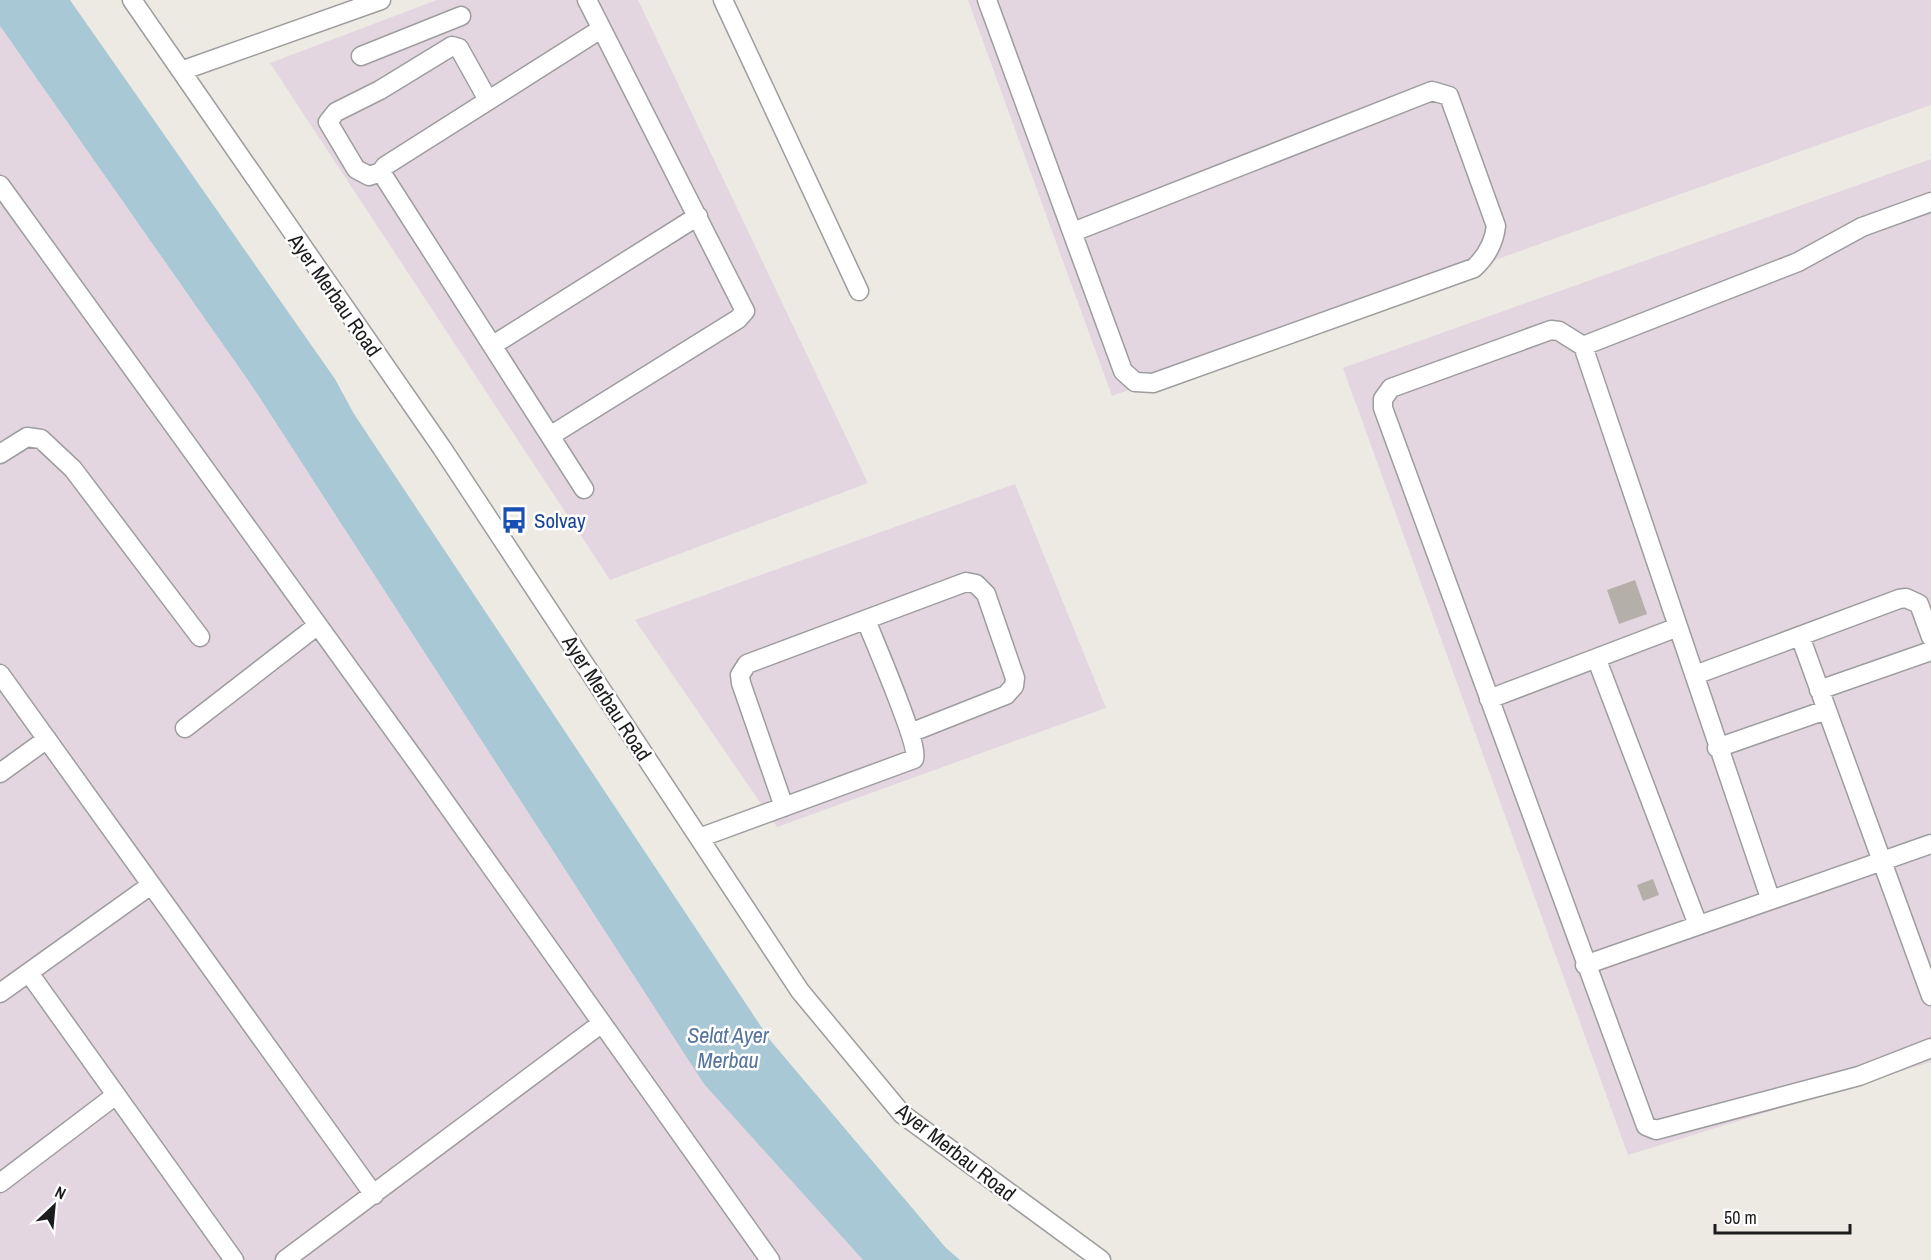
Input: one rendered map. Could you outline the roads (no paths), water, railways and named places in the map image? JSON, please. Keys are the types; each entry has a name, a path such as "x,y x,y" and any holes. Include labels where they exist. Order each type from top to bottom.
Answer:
{"street":[{"name":"Ayer Merbau Road","path":"132,0 442,448 801,991 902,1114 1101,1260"},
{"path":"181,71 381,0"},
{"path":"550,436 745,311 587,0"},
{"path":"723,0 859,291"},
{"path":"987,0 1123,371 1135,382 1144,385 1474,268 1488,253 1496,226 1449,96 1432,91 1073,232"},
{"path":"361,56 462,16"},
{"path":"488,100 459,48 453,46 333,115 328,122 356,169 369,176 381,172 385,166 601,29"},
{"path":"381,172 584,489"},
{"path":"0,185 318,625 770,1260"},
{"path":"1583,346 1798,262 1862,227 1931,202"},
{"path":"493,345 698,216"},
{"path":"1770,898 1717,748 1695,675 1583,346 1558,331 1551,330 1390,388 1383,399 1383,408 1642,1122 1652,1130 1859,1076 1931,1048"},
{"path":"0,454 27,437 41,439 73,469 200,637"},
{"path":"784,807 741,682 742,669 747,664 966,582 976,584 986,594 1015,678 1012,689 1006,695 910,733"},
{"path":"1695,675 1899,599 1912,600 1931,593"},
{"path":"1912,600 1919,604 1931,636"},
{"path":"699,837 911,762 916,752 910,733 866,620"},
{"path":"185,728 318,625"},
{"path":"1489,699 1597,660 1678,627"},
{"path":"1800,636 1931,996"},
{"path":"1819,690 1931,651"},
{"path":"1597,660 1698,925"},
{"path":"0,674 374,1195"},
{"path":"1717,748 1826,710"},
{"path":"0,773 47,739"},
{"path":"1585,965 1770,898 1931,844"},
{"path":"0,993 151,885"},
{"path":"29,973 234,1260"},
{"path":"285,1260 602,1023"},
{"path":"0,1183 116,1095"}],"water":[{"name":"Selat Ayer Merbau","path":"0,0 70,0 335,379 354,414 770,1040 946,1248 960,1260 863,1260 704,1084 252,386 0,26"}],"place":[{"name":"Solvay","path":"514,520"}]}
